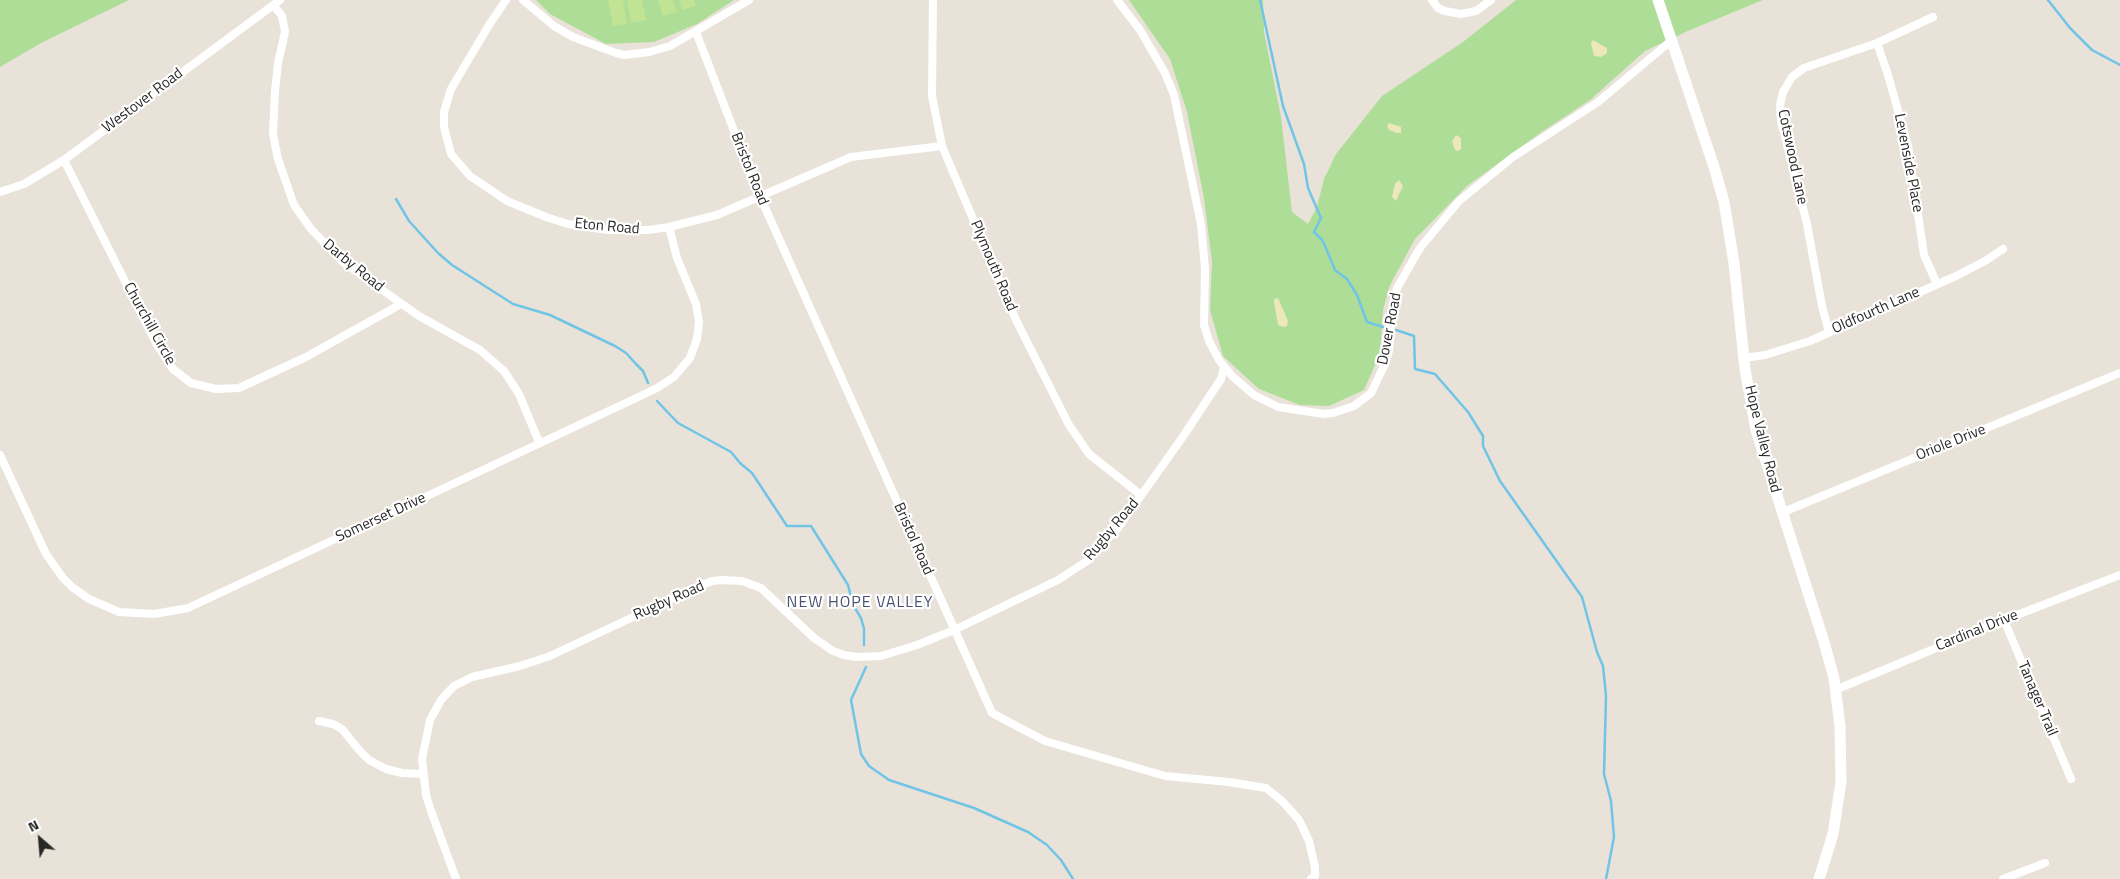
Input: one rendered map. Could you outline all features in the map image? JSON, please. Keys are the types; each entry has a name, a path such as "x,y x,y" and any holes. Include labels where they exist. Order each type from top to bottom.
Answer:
{"main road":[{"name":"Hope Valley Road","path":"1658,0 1724,202 1734,263 1744,358 1756,430 1824,642 1836,690 1840,726 1841,782 1833,834 1819,879"}],"street":[{"name":"Westover Road","path":"0,192 24,184 64,160 280,0"},
{"name":"Eton Road","path":"506,0 488,25 450,89 444,120 448,144 456,161 470,176 493,194 546,217 568,224 608,230 648,230 669,227 717,215 850,157 942,146"},
{"path":"523,0 554,26 573,37 616,53 637,54 660,50 680,42 749,0"},
{"name":"Plymouth Road","path":"932,0 932,96 942,146 1016,320 1072,431 1089,454 1141,495"},
{"name":"Dover Road","path":"1117,0 1140,30 1165,74 1174,95 1201,224 1205,268 1204,325 1209,341 1224,367 1254,395 1278,407 1301,411 1333,413 1349,408 1364,400 1377,383 1389,352 1392,309 1397,288 1412,260 1433,232 1459,202 1484,179 1522,151 1598,102 1672,40"},
{"path":"1432,0 1438,8 1462,14 1476,11 1491,0"},
{"name":"Darby Road","path":"273,5 282,16 285,32 274,90 274,141 278,160 294,205 311,229 333,253 401,304 480,350 504,371 519,394 540,442"},
{"name":"Cotswood Lane","path":"1829,332 1822,306 1807,224 1782,121 1780,105 1783,92 1792,77 1804,68 1877,42 1933,17"},
{"name":"Bristol Road","path":"696,32 760,196 992,713 1045,741 1165,776 1229,782 1266,788 1300,820 1311,849 1315,878"},
{"name":"Levenside Place","path":"1877,42 1908,146 1924,255 1937,284"},
{"name":"Churchill Circle","path":"64,160 156,343 173,369 191,383 216,389 239,388 306,357 401,304"},
{"name":"Somerset Drive","path":"0,455 46,554 63,578 79,592 108,609 130,614 154,614 188,608 218,596 657,388 680,372 690,358 699,330 698,313 677,258 669,227"},
{"name":"Oldfourth Lane","path":"1744,358 1765,355 1790,348 1829,332 1937,284 1985,261 2003,249"},
{"name":"Rugby Road","path":"456,879 431,811 423,774 422,759 430,720 441,700 454,686 487,672 520,666 550,656 712,581 742,581 760,588 814,638 844,655 856,657 881,656 917,645 954,630 1076,570 1087,561 1118,528 1221,379 1224,367"},
{"name":"Oriole Drive","path":"1781,512 2120,372"},
{"name":"Cardinal Drive","path":"1836,690 2004,620 2120,575"},
{"name":"Tanager Trail","path":"2004,620 2071,779"},
{"path":"319,721 338,726 369,760 386,769 402,773 423,774"},
{"path":"2003,879 2045,863"}],"green space":[{"path":"0,0 129,0 41,43 0,67"},
{"path":"536,0 734,0 697,24 654,42 606,44 550,14"},
{"path":"608,0 623,0 627,24 613,26"},
{"path":"627,0 642,0 646,20 631,23"},
{"path":"658,0 673,0 677,12 663,16"},
{"path":"679,0 694,0 696,6 682,10"},
{"path":"1129,0 1263,0 1264,32 1281,117 1292,212 1308,224 1317,207 1324,179 1336,154 1382,96 1463,42 1516,0 1763,0 1645,51 1590,100 1543,131 1467,186 1415,239 1390,285 1383,310 1380,354 1364,390 1329,406 1300,405 1259,389 1223,356 1210,310 1212,262 1204,198 1187,112 1170,59"}],"sand":[{"path":"1593,40 1607,48 1607,53 1601,57 1594,56 1591,43"},
{"path":"1389,123 1401,127 1401,133 1389,130 1387,126"},
{"path":"1456,135 1461,138 1461,149 1458,151 1455,150 1452,141"},
{"path":"1399,180 1403,186 1396,201 1392,197 1395,184"},
{"path":"1278,298 1288,321 1287,326 1283,327 1278,325 1274,302 1274,299"}],"waterway":[{"path":"1260,0 1283,106 1304,164 1308,188 1321,218 1314,232 1323,241 1335,270 1347,279 1357,295 1367,322 1383,327"},
{"path":"2048,0 2070,28 2092,50 2120,65"},
{"path":"396,199 409,221 438,253 452,265 513,304 550,315 615,346 626,353 643,371 648,383"},
{"path":"1396,330 1414,336 1415,369 1435,374 1468,412 1483,436 1483,446 1500,481 1582,597 1597,652 1603,666 1606,696 1604,774 1611,801 1614,837 1606,879"},
{"path":"657,401 678,423 731,452 752,473 787,526 811,526 848,585 853,605 861,618 864,629 864,645"},
{"path":"866,667 851,700 861,754 869,766 889,780 974,808 1028,832 1047,845 1061,860 1073,879"}],"district":[{"name":"NEW HOPE VALLEY","path":"860,603"}]}
